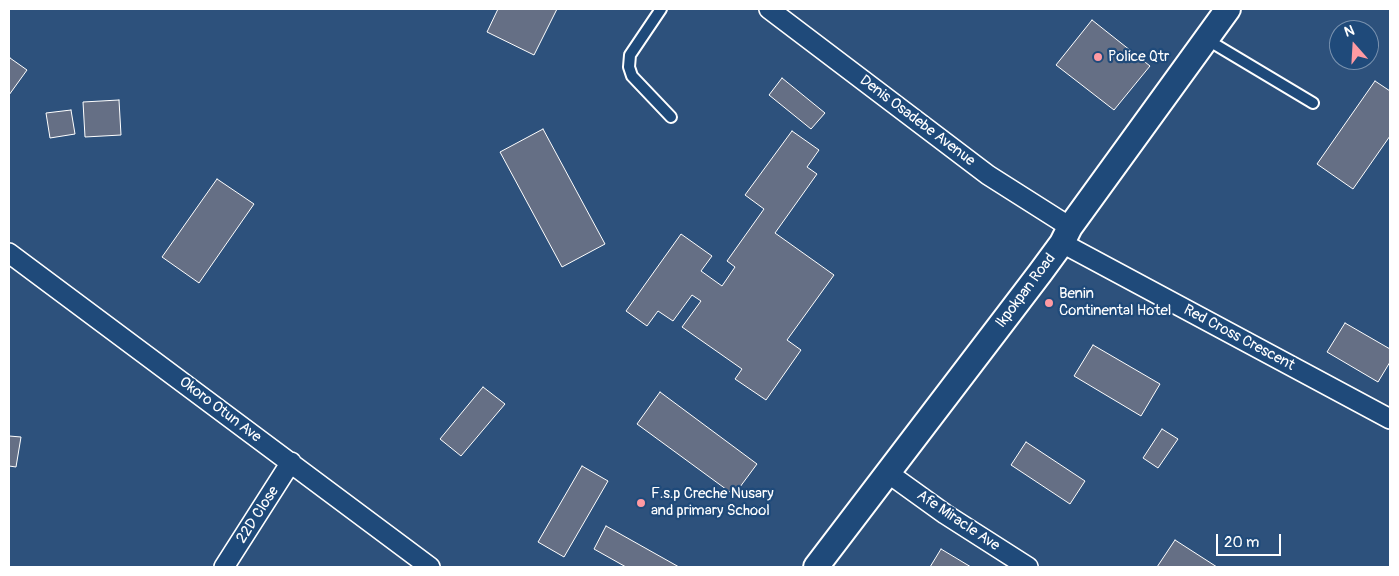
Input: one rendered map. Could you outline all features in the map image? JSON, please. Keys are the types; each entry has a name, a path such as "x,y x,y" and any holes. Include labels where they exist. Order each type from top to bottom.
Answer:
{"street":[{"name":"Denis Osadebe Avenue","path":"770,9 1066,235"},
{"name":"Ikpokpan Road","path":"816,567 1066,235 1228,9"},
{"name":"Red Cross Crescent","path":"1066,235 1390,419"},
{"name":"Okoro Otun Ave","path":"9,253 291,462 424,565"},
{"name":"22D Close","path":"224,567 291,462"},
{"name":"Afe Miracle Ave","path":"888,473 945,514 1028,567"}],"lane":[{"path":"661,9 630,55 629,67 632,76 671,117"},
{"path":"1206,39 1313,103"}],"building":[{"path":"498,9 557,9 534,55 487,32"},
{"path":"1092,20 1150,66 1114,110 1056,65"},
{"path":"9,59 27,70 9,95"},
{"path":"782,78 825,113 811,129 769,95"},
{"path":"1375,81 1390,91 1390,136 1353,189 1317,164"},
{"path":"119,100 121,135 85,137 83,102"},
{"path":"71,110 75,134 50,138 46,113"},
{"path":"543,129 605,244 562,267 500,152"},
{"path":"792,131 819,150 807,167 817,174 775,233 834,275 787,340 801,350 766,400 735,379 742,369 682,327 701,301 692,295 673,321 658,311 647,326 626,311 681,234 712,256 701,271 722,286 735,267 727,261 764,209 745,195"},
{"path":"217,179 254,204 199,283 162,257"},
{"path":"1345,323 1390,349 1390,362 1378,382 1327,352"},
{"path":"1093,345 1160,384 1141,416 1074,376"},
{"path":"483,387 505,404 461,456 440,439"},
{"path":"660,392 757,464 734,495 637,424"},
{"path":"1162,429 1178,439 1158,468 1143,458"},
{"path":"9,436 21,437 16,467 9,466"},
{"path":"1026,442 1085,481 1070,504 1011,465"},
{"path":"582,466 608,481 564,557 538,542"},
{"path":"606,526 679,567 626,567 594,549"},
{"path":"1175,540 1217,567 1157,567"},
{"path":"941,549 971,567 930,567"}],"place":[{"name":"Police Qtr","path":"1098,57"},
{"name":"Benin Continental Hotel","path":"1049,303"},
{"name":"F.s.p Creche Nusary and primary School","path":"641,503"}]}
